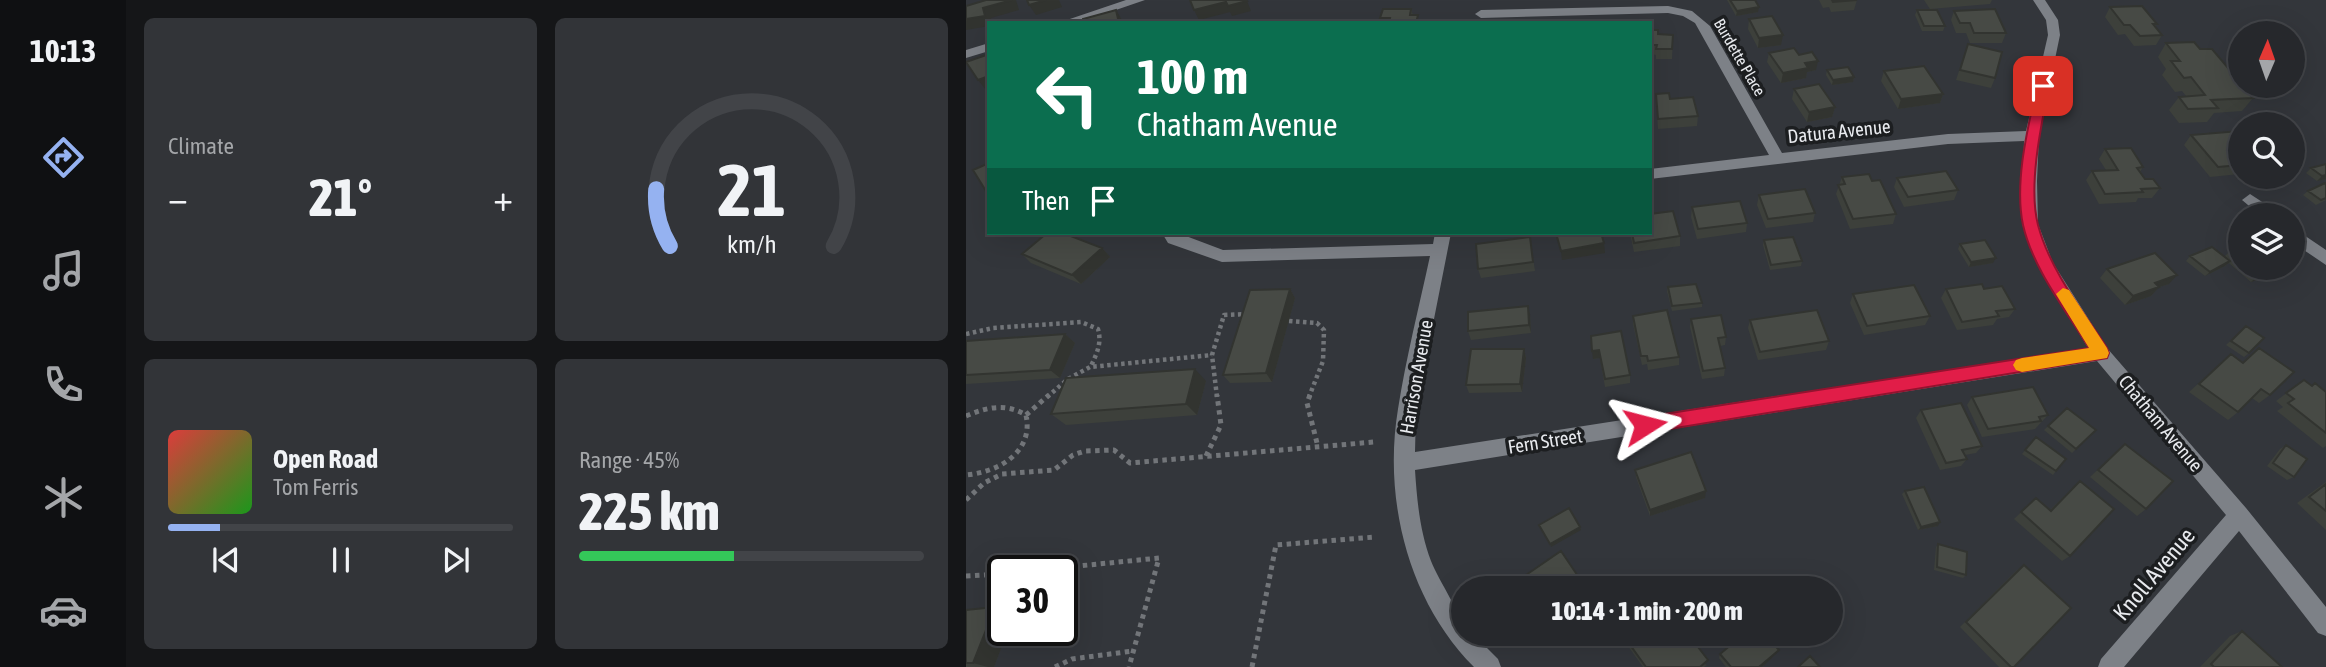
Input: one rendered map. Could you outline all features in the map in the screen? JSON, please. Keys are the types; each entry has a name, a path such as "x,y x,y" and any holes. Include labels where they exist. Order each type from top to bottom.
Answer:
{"street":[{"path":"1071,21 1139,0"},
{"name":"Chatham Avenue","path":"2039,0 2052,20 2054,35 2032,136 2029,208 2036,244 2046,265 2101,353 2239,515 2326,625"},
{"name":"Burdette Place","path":"1481,12 1665,9 1691,14 1704,26 1777,157"},
{"path":"966,54 987,48"},
{"name":"Datura Avenue","path":"1652,174 1948,139 2032,136"},
{"path":"2250,200 2254,203"},
{"path":"1171,235 1174,239 1222,256 1441,242"},
{"name":"Harrison Avenue","path":"1441,242 1407,410 1404,463 1409,524 1432,588 1460,635 1490,667"},
{"path":"2305,243 2326,259"},
{"name":"Fern Street","path":"1404,463 2101,353"},
{"name":"Knoll Avenue","path":"2109,667 2239,515"}],"path":[{"path":"1205,457 1221,425 1212,355 1224,315 1251,314"},
{"path":"1289,321 1317,323 1324,330 1323,361 1307,403 1318,447"},
{"path":"966,334 993,328 1081,322 1098,329 1101,336 1090,367"},
{"path":"1026,415 1068,379 1090,367 1212,355"},
{"path":"966,416 997,406 1016,409 1026,415 1029,433 1025,442 966,500"},
{"path":"966,475 1054,470 1073,456 1100,449 1114,450 1130,463 1374,442"},
{"path":"1252,667 1276,545 1375,537"},
{"path":"1078,566 1159,558 1129,667"},
{"path":"966,576 987,575"},
{"path":"1055,667 1072,659 1133,650"}],"building":[{"path":"986,0 1012,0 983,8 985,16 966,19 966,6"},
{"path":"1027,0 1046,0 1029,5"},
{"path":"1190,0 1247,1 1228,6 1226,2 1194,10"},
{"path":"1730,0 1755,0 1759,7 1737,11"},
{"path":"2142,6 2157,24 2153,24 2162,35 2140,36 2130,25 2124,25 2110,7"},
{"path":"1383,9 1411,9 1410,15 1418,15 1416,21 1389,21 1390,18 1380,18"},
{"path":"1995,9 2006,33 1974,33 1970,23 1960,23 1954,11"},
{"path":"1116,10 1119,21 1083,21"},
{"path":"1917,10 1937,10 1945,26 1924,26"},
{"path":"1772,16 1783,35 1759,38 1749,19"},
{"path":"1652,30 1658,30 1658,34 1673,35 1672,49 1656,49 1657,45 1652,45"},
{"path":"2194,42 2200,49 2212,49 2228,68 2228,98 2253,98 2211,100 2218,108 2188,109 2179,97 2205,95 2191,77 2184,78 2171,61 2180,61 2166,43"},
{"path":"1968,44 2002,52 1995,78 1960,70"},
{"path":"1794,48 1799,55 1812,52 1818,61 1805,63 1808,68 1783,73 1769,53"},
{"path":"987,55 987,77 978,80 966,62"},
{"path":"1924,66 1943,94 1901,99 1884,71"},
{"path":"1848,67 1854,77 1833,80 1827,70"},
{"path":"1819,84 1835,107 1809,112 1794,89"},
{"path":"1669,93 1670,99 1693,97 1698,116 1658,119 1656,94"},
{"path":"2228,132 2228,166 2218,167 2191,135"},
{"path":"2131,148 2143,167 2137,168 2145,179 2153,179 2160,188 2141,189 2143,192 2105,194 2092,171 2118,170 2105,149"},
{"path":"987,164 987,193 973,170"},
{"path":"2326,164 2326,175 2322,176 2311,168"},
{"path":"1946,171 1958,190 1908,197 1897,178"},
{"path":"1869,174 1872,181 1880,180 1896,214 1853,219 1838,185 1845,184 1842,177"},
{"path":"2325,183 2326,198 2321,200 2308,191"},
{"path":"1805,189 1815,213 1768,219 1759,195"},
{"path":"1740,201 1747,223 1698,229 1692,207"},
{"path":"1673,211 1680,236 1634,243 1632,235 1652,235 1652,214"},
{"path":"1045,235 1068,235 1102,248 1072,275 1022,254"},
{"path":"1557,235 1602,235 1604,243 1561,251"},
{"path":"1530,237 1533,262 1478,269 1476,244"},
{"path":"1793,237 1802,261 1771,265 1764,240"},
{"path":"1985,240 1996,258 1971,262 1960,244"},
{"path":"2212,247 2228,262 2210,272 2190,256"},
{"path":"2155,253 2177,275 2155,283 2159,287 2133,296 2107,269"},
{"path":"1696,284 1702,303 1672,306 1668,287"},
{"path":"1982,284 1984,289 2002,286 2015,309 1996,311 1999,316 1962,322 1946,289"},
{"path":"1914,285 1930,316 1867,326 1853,294"},
{"path":"1290,289 1266,373 1223,375 1250,290"},
{"path":"1528,306 1529,325 1468,331 1468,312"},
{"path":"1667,310 1679,357 1648,361 1647,356 1641,356 1633,316"},
{"path":"1817,310 1829,341 1760,352 1750,320"},
{"path":"1721,315 1726,337 1718,338 1725,368 1703,371 1691,319"},
{"path":"2246,326 2264,338 2249,353 2231,341"},
{"path":"1621,331 1630,375 1605,379 1599,350 1592,351 1591,336"},
{"path":"1065,334 1050,370 966,375 966,341"},
{"path":"2259,348 2294,372 2270,395 2261,389 2238,412 2199,384 2231,354 2243,363"},
{"path":"1471,349 1524,349 1520,384 1466,385"},
{"path":"1195,369 1186,404 1051,414 1066,378"},
{"path":"2304,380 2312,386 2315,383 2326,392 2326,433 2288,403 2294,399 2286,393"},
{"path":"2033,387 2048,415 2039,417 2041,421 1988,429 1972,397"},
{"path":"1961,403 1982,446 1962,450 1967,459 1946,463 1921,410"},
{"path":"2067,408 2096,430 2076,449 2048,426"},
{"path":"2036,437 2066,459 2056,471 2025,450"},
{"path":"2125,444 2173,481 2146,509 2098,470"},
{"path":"2286,445 2307,459 2294,477 2273,463"},
{"path":"1691,452 1706,491 1650,510 1635,470"},
{"path":"2080,481 2114,509 2070,556 2021,512 2036,498 2051,511"},
{"path":"2326,484 2326,511 2309,497"},
{"path":"1924,487 1940,522 1921,527 1905,491"},
{"path":"1569,508 1580,527 1550,544 1539,525"},
{"path":"1938,544 1967,552 1966,575 1937,567"},
{"path":"1561,551 1578,576 1525,576"},
{"path":"2024,565 2071,608 2014,667 2011,667 1966,622"},
{"path":"987,608 987,627 973,663 966,663 966,610"},
{"path":"2242,631 2282,667 2214,667 2211,664"},
{"path":"1631,646 1697,646 1708,660 1700,667 1646,667"},
{"path":"1730,646 1776,646 1779,650 1759,667 1731,667 1720,654"},
{"path":"1810,656 1820,667 1798,667"}],"slow traffic":[{"path":"2022,365 2101,353 2063,294"}],"route":[{"path":"1645,425 2101,353 2046,265 2030,224 2032,136 2043,86"}]}
